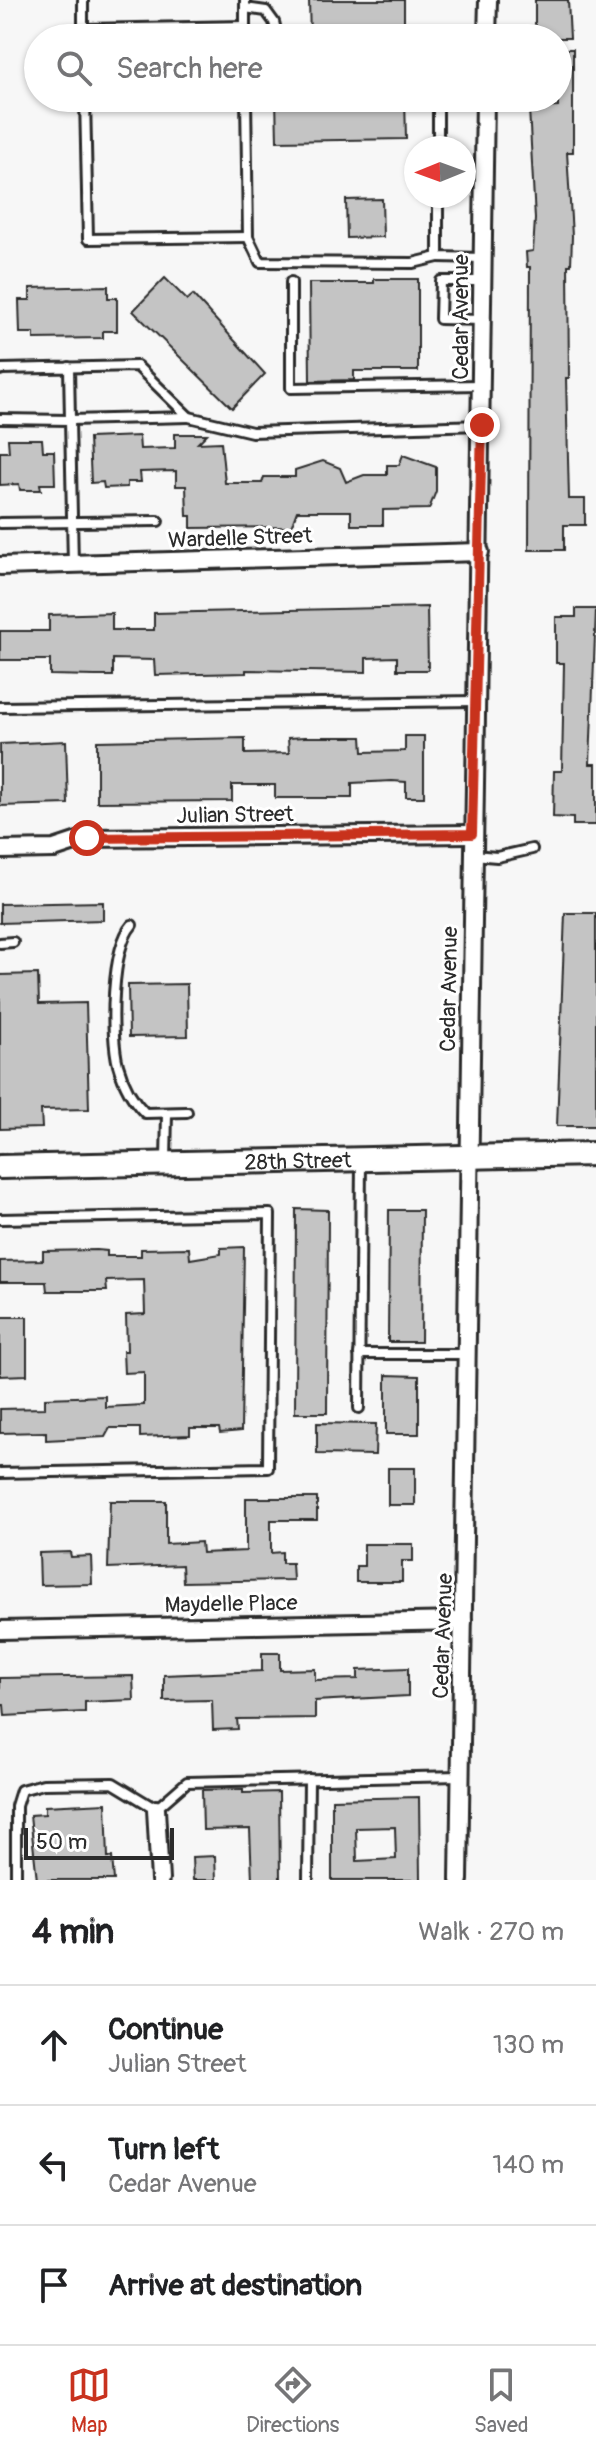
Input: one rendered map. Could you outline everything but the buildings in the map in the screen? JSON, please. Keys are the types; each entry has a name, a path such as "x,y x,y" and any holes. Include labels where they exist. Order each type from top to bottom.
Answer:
{"street":[{"path":"487,24 488,0"},
{"name":"Cedar Avenue","path":"459,1880 468,1354 467,1157 480,552 485,112"},
{"name":"Wardelle Street","path":"0,566 480,552"},
{"name":"Julian Street","path":"0,850 54,849 87,838 472,834"},
{"name":"28th Street","path":"0,1167 596,1154"},
{"name":"Maydelle Place","path":"0,1630 463,1621"},
{"path":"156,1809 160,1880"}],"lane":[{"path":"83,0 83,24"},
{"path":"245,4 266,11 274,24"},
{"path":"85,112 88,239 248,237"},
{"path":"246,112 248,237 260,262 413,263 438,257 483,258"},
{"path":"438,112 438,136"},
{"path":"438,208 438,257"},
{"path":"482,320 440,319 441,281 483,281"},
{"path":"291,282 291,388 482,385"},
{"path":"0,370 137,366 189,417"},
{"path":"69,367 73,564"},
{"path":"0,419 189,417 252,432 482,425"},
{"path":"0,523 158,521"},
{"path":"0,707 476,701"},
{"path":"472,855 497,857 532,849"},
{"path":"132,925 120,943 117,970 117,1062 130,1095 145,1113 187,1112"},
{"path":"0,943 13,942"},
{"path":"166,1163 167,1113"},
{"path":"359,1408 361,1159"},
{"path":"0,1219 270,1214 268,1468 0,1473"},
{"path":"359,1354 468,1354"},
{"path":"16,1880 16,1806 21,1790 43,1784 113,1783 156,1809 187,1782 460,1776"},
{"path":"308,1880 309,1779"}],"route":[{"path":"87,838 472,834 482,425"}]}
